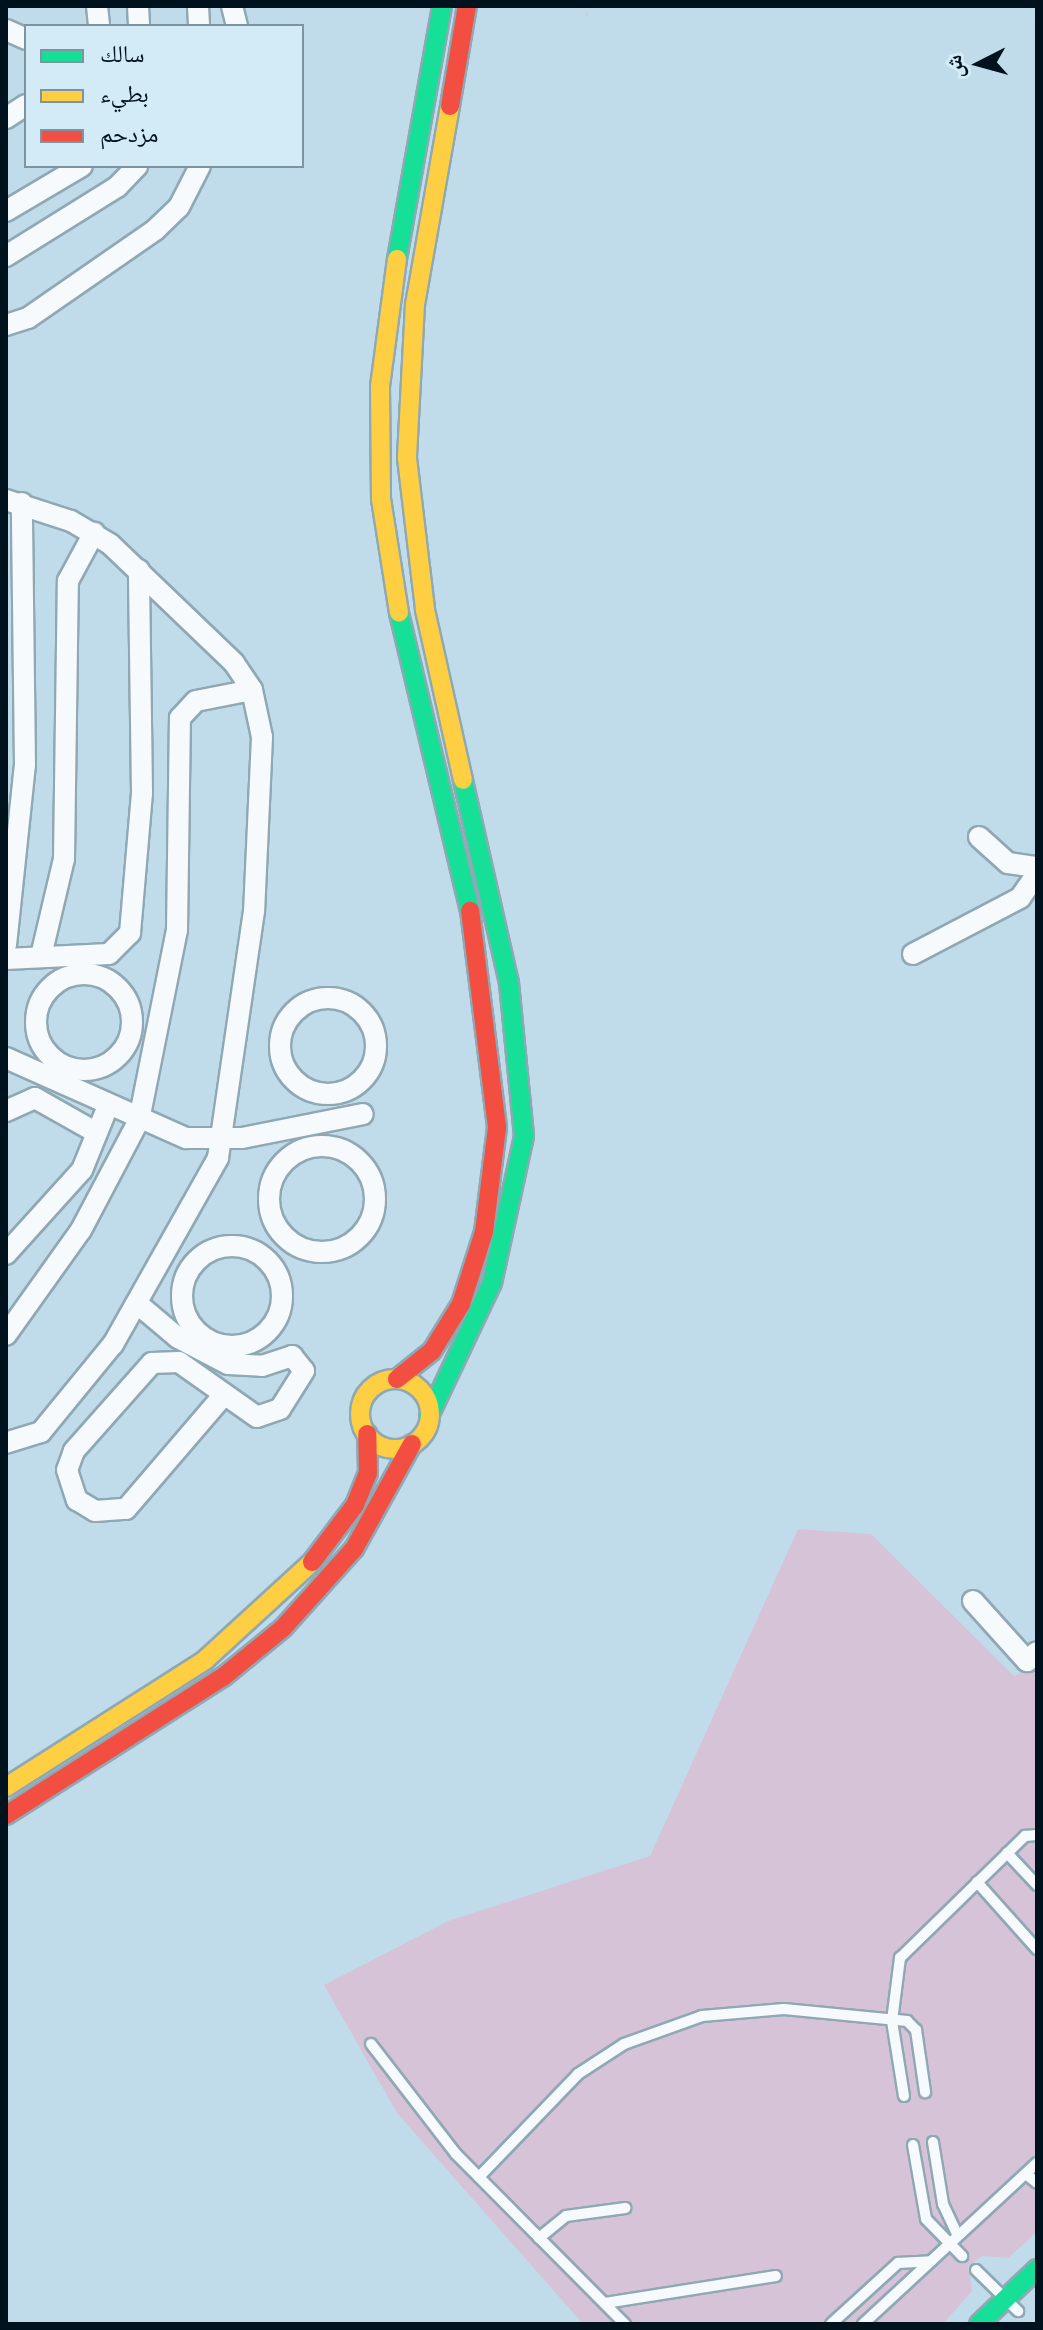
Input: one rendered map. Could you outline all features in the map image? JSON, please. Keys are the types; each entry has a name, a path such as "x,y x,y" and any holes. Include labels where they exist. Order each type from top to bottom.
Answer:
{"main road":[{"path":"6,1787 205,1660 294,1586 355,1505 368,1473 364,1398 378,1383 397,1379 442,1339 470,1281 497,1127 475,930 402,638 381,499 387,323 442,6"},
{"path":"6,1815 192,1698 283,1628 354,1549 429,1416 492,1283 516,1198 524,1136 509,983 425,610 407,458 415,304 467,6"},
{"path":"397,1379 424,1395 429,1416"},
{"path":"367,1434 387,1448 412,1444"},
{"path":"1010,2311 1037,2269"},
{"path":"979,2324 1010,2311 1037,2293"}],"street":[{"path":"6,118 24,106"},
{"path":"6,211 79,168"},
{"path":"6,256 117,187 135,168"},
{"path":"6,325 28,318 155,230 179,207 199,168"},
{"path":"6,945 16,766 14,502 94,533 139,570 252,690 262,725 257,858 223,1140 203,1193 139,1305 41,1432 6,1443"},
{"path":"41,956 64,859 68,581 94,533"},
{"path":"6,959 109,954 130,933 142,778 139,570"},
{"path":"6,1335 81,1230 139,1120 177,930 180,718 196,701 252,690"},
{"path":"979,837 1008,863 1037,867"},
{"path":"913,954 1020,898 1037,874"},
{"path":"73,975 108,980 132,1015 125,1050 96,1070 58,1073 38,1038 44,995 73,975"},
{"path":"310,1001 346,1001 372,1026 373,1063 350,1089 306,1089 282,1062 284,1026 310,1001"},
{"path":"6,1058 58,1073 108,1106 186,1138 223,1140 358,1115"},
{"path":"342,1150 358,1115 350,1089"},
{"path":"6,1111 35,1098 97,1133"},
{"path":"6,1254 76,1178 108,1106"},
{"path":"313,1147 342,1150 365,1168 374,1186 375,1207 362,1233 327,1251 282,1233 270,1206 280,1168 313,1147"},
{"path":"265,1258 282,1233"},
{"path":"219,1247 248,1248 265,1258 282,1291 272,1327 239,1346 203,1338 182,1306 189,1269 219,1247"},
{"path":"139,1305 178,1338 228,1364 262,1366 292,1356 303,1366 273,1414 249,1415 179,1362 152,1363 74,1451 67,1470 71,1491 95,1511 126,1509 223,1396"},
{"path":"973,1601 1027,1661 1037,1652"}],"lane":[{"path":"904,2096 892,2021 900,1958 1007,1853 1037,1835"},
{"path":"1007,1853 1037,1885"},
{"path":"977,1882 1037,1949"},
{"path":"479,2177 578,2074 649,2033 757,2009 892,2021 916,2030 925,2092"},
{"path":"371,2044 479,2177 625,2324"},
{"path":"933,2142 943,2204 958,2236"},
{"path":"913,2145 926,2219 962,2256"},
{"path":"847,2310 861,2324 1037,2163"},
{"path":"1026,2174 1037,2183"},
{"path":"539,2238 566,2216 625,2208"},
{"path":"831,2324 898,2263 931,2261"},
{"path":"976,2270 1010,2311"},
{"path":"605,2303 776,2276"}],"path":[{"path":"586,17 588,6"}],"shaded area":[{"path":"798,1529 871,1534 1014,1676 1037,1664 1037,2232 1008,2258 983,2256 968,2266 972,2291 943,2324 583,2324 397,2113 324,1985 448,1921 650,1856"}],"traffic: fast":[{"path":"397,259 442,6"},
{"path":"399,613 470,911"},
{"path":"429,1416 492,1283 524,1136 509,983 463,780"},
{"path":"979,2324 1037,2269"}],"traffic: slow":[{"path":"450,106 415,304 407,458 425,610 463,780"},
{"path":"397,259 380,386 381,499 399,613"},
{"path":"395,1379 414,1385 424,1395 430,1414 424,1433 414,1443 395,1449 376,1443 366,1433 360,1414 366,1395 376,1385 395,1379"},
{"path":"6,1787 205,1660 312,1562"}],"traffic: jam":[{"path":"450,106 467,6"},
{"path":"397,1379 432,1351 461,1304 484,1232 497,1127 470,911"},
{"path":"312,1562 355,1505 368,1473 367,1434"},
{"path":"6,1815 223,1677 283,1628 354,1549 412,1444"}]}
